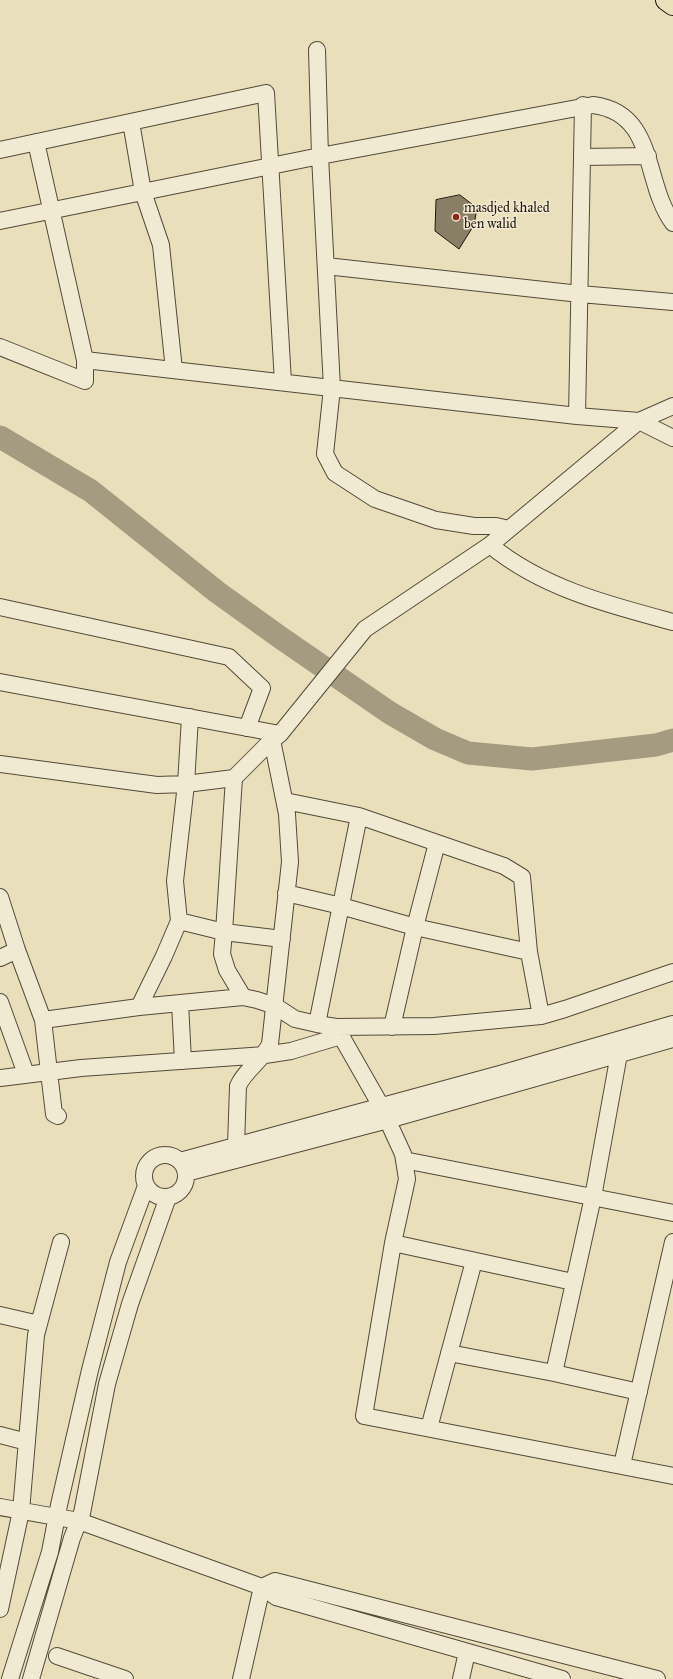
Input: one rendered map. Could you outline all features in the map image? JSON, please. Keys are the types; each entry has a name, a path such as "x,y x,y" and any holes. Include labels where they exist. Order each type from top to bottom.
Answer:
{"main road":[{"path":"666,0 673,5"}],"street":[{"path":"317,50 320,156 332,388 325,454 335,473 375,499 436,520 474,526 496,526 509,529"},
{"path":"0,150 266,93 283,382"},
{"path":"577,416 583,106"},
{"path":"0,221 320,156 583,106 604,106 622,115 635,130 648,156 659,198 670,220 673,235"},
{"path":"131,122 143,192 161,245 174,370"},
{"path":"0,347 85,381 85,360 36,142"},
{"path":"582,157 648,156"},
{"path":"326,266 580,294 673,302"},
{"path":"85,360 577,416 639,421 673,438"},
{"path":"0,764 157,785 186,784 234,778 280,733 365,630 490,545 639,421 673,406"},
{"path":"490,545 500,554 533,575 612,606 673,622"},
{"path":"0,606 229,657 262,688 247,728"},
{"path":"0,682 280,733"},
{"path":"139,1007 179,921 175,881 186,784 190,717"},
{"path":"236,1146 238,1086 242,1078 265,1055 270,1044 275,1006 290,862 280,733"},
{"path":"234,778 222,954 227,970 243,997"},
{"path":"285,801 359,816 504,866 522,877 529,952 541,1016"},
{"path":"317,1024 359,816"},
{"path":"392,1027 415,927 437,842"},
{"path":"286,893 341,906 415,927 529,952"},
{"path":"0,897 17,950 44,1020 54,1114 58,1116"},
{"path":"179,921 224,932 282,938"},
{"path":"0,958 17,950"},
{"path":"0,1078 81,1068 265,1055 291,1051 338,1031 434,1026 541,1016 673,972"},
{"path":"44,1020 139,1007 243,997 275,1006 295,1019 338,1031 388,1120 403,1154 407,1179 393,1243 364,1416 673,1476"},
{"path":"0,1002 26,1074"},
{"path":"180,1003 183,1061"},
{"path":"183,1167 388,1120 618,1047 673,1024"},
{"path":"183,1167 236,1146 381,1106 618,1047 673,1039"},
{"path":"554,1373 593,1197 618,1047"},
{"path":"10,1679 50,1552 90,1370 118,1262 146,1186 144,1173 146,1167 156,1158 168,1155 183,1167 186,1179 180,1191 168,1197 156,1195 146,1186"},
{"path":"404,1160 673,1213"},
{"path":"31,1679 72,1538 82,1513 107,1384 130,1304 168,1197"},
{"path":"0,1609 2,1592 21,1511 36,1335 61,1242"},
{"path":"622,1465 638,1392 668,1288 673,1242"},
{"path":"393,1243 573,1282"},
{"path":"429,1428 474,1261"},
{"path":"0,1315 39,1324"},
{"path":"449,1354 554,1373 638,1392"},
{"path":"0,1435 27,1442"},
{"path":"0,1507 79,1521 262,1587 276,1597 467,1652 517,1673 562,1679"},
{"path":"262,1587 275,1581 657,1679"},
{"path":"241,1679 262,1587"},
{"path":"461,1679 467,1652"},
{"path":"57,1656 126,1679"}],"building":[{"name":"masdjed khaled ben walid","path":"460,195 477,208 474,225 459,249 435,231 436,200"}],"waterway":[{"path":"0,437 91,491 217,592 390,713 435,739 468,753 532,759 656,745 673,740"}],"place":[{"name":"masdjed khaled ben walid","path":"456,217"}]}
